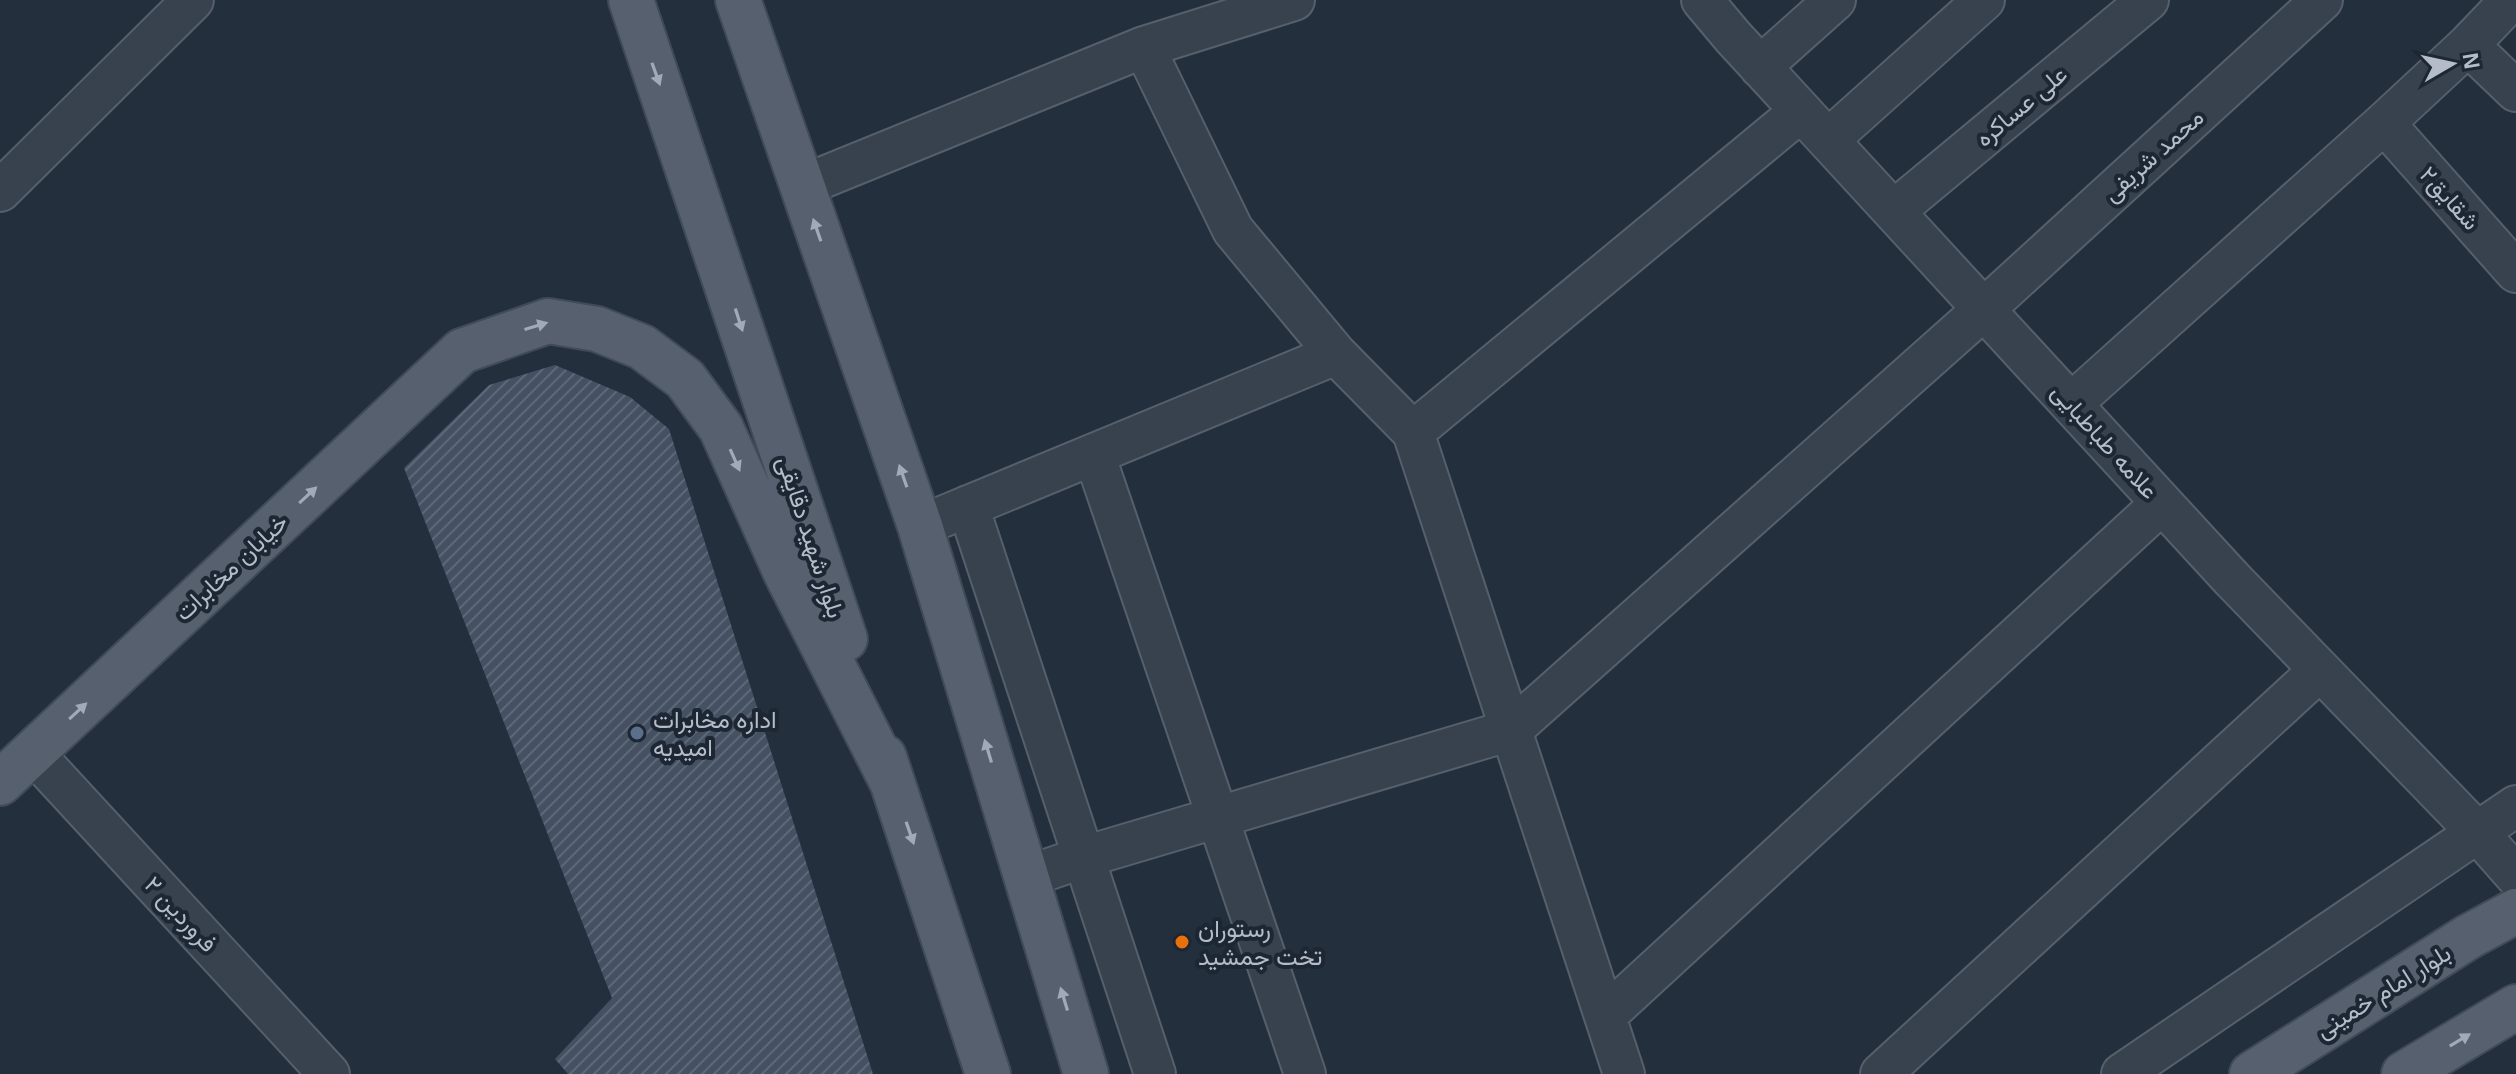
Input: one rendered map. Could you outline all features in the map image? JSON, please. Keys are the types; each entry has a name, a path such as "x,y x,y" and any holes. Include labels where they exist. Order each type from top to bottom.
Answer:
{"main road":[{"name":"بلوار شهید دقایقی","path":"631,0 988,1074"},
{"path":"738,0 920,526 1086,1074"},
{"name":"خیابان مخابرات","path":"0,783 462,351 548,321 597,329 642,347 685,379 721,428 786,573 893,784"},
{"name":"بلوار امام خمینی","path":"2252,1074 2468,937 2516,911"},
{"path":"2404,1074 2512,1018"}],"street":[{"path":"0,191 193,0"},
{"path":"802,186 1144,47 1294,0"},
{"name":"علامه طباطبایی","path":"1702,0 1760,67 2162,503 2516,876"},
{"path":"1760,67 1835,0"},
{"path":"1828,140 1984,0"},
{"name":"علی عساکره","path":"1894,211 2148,0"},
{"name":"محمد شریفی","path":"1511,730 1984,309 2322,0"},
{"path":"2071,404 2384,123 2468,45 2511,0"},
{"path":"2468,45 2516,91"},
{"path":"1144,47 1233,230 1336,354 1413,432 1624,1074"},
{"path":"1413,432 1801,111"},
{"name":"شقایق۲","path":"2384,123 2516,272"},
{"path":"920,526 1336,354"},
{"path":"1094,454 1305,1074"},
{"path":"1605,1016 2162,503"},
{"path":"968,506 1155,1074"},
{"path":"1881,1074 2320,670"},
{"path":"1026,877 1511,730"},
{"name":"فروردین ۲","path":"33,753 329,1074"},
{"path":"2122,1074 2516,806"}],"building":[{"name":"اداره مخابرات امیدیه","path":"555,365 630,397 669,429 873,1074 568,1074 555,1059 612,998 404,468 489,385"}],"place":[{"name":"اداره مخابرات امیدیه","path":"637,733"},
{"name":"رستوران تخت جمشید","path":"1182,942"}]}
